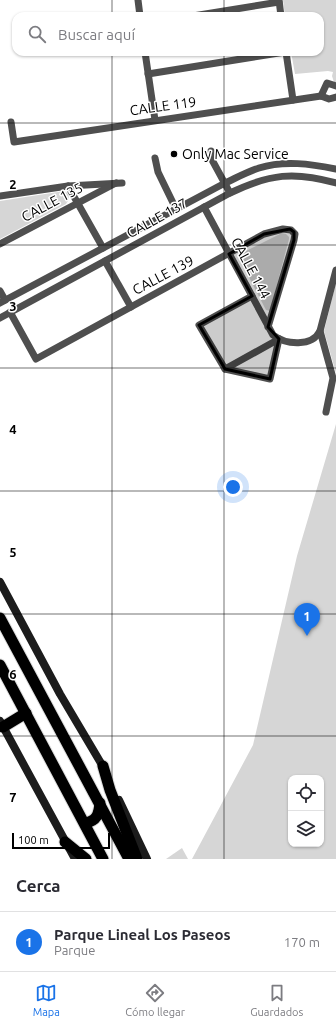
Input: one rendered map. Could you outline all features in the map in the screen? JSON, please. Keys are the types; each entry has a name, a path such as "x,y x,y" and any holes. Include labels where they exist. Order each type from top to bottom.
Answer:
{"highway":[{"path":"0,618 129,859"},
{"path":"0,665 103,859"},
{"path":"1,724 26,713"},
{"path":"103,766 110,790 137,859"},
{"path":"85,823 97,817 100,803"},
{"path":"65,842 86,859"}],"main road":[{"path":"0,582 60,694 103,766 147,859"},
{"path":"1,724 75,859"}],"street":[{"path":"138,0 140,12"},
{"path":"216,12 279,1 280,12"},
{"path":"146,56 155,120"},
{"path":"148,74 261,56"},
{"path":"287,56 293,100"},
{"path":"321,96 326,84 336,86"},
{"name":"CALLE 119","path":"11,122 14,142 321,96 329,98 336,97"},
{"path":"211,151 211,158 230,193"},
{"path":"155,158 158,172 176,208"},
{"name":"CALLE 137","path":"3,302 176,208 225,183 259,168 287,163 316,165 336,169"},
{"name":"CALLE 137","path":"0,318 230,193 252,183 281,176 320,178 333,182"},
{"path":"333,182 336,188"},
{"name":"CALLE 135","path":"0,244 77,203 119,183 68,186"},
{"path":"0,196 68,186 103,248"},
{"name":"CALLE 144","path":"204,207 268,327 273,335 279,339"},
{"path":"140,228 146,239"},
{"name":"CALLE 139","path":"10,312 36,359 264,234 283,229 293,230 295,236 293,244 268,327"},
{"path":"105,261 131,307"},
{"path":"67,267 74,278"},
{"path":"225,369 279,339 289,342 308,341 316,337 320,331 336,270"},
{"path":"0,291 3,302"},
{"path":"252,296 199,325 225,369 270,379 279,339"},
{"path":"320,331 333,378 326,412"}],"highlighted area":[{"path":"290,229 294,232 294,240 268,327 279,339 270,379 225,369 199,325 252,296 229,254 264,234"}],"shaded area":[{"path":"283,0 336,0 336,82 334,82 332,76 333,72 328,71 295,74 292,56 324,56 324,12 284,12"},
{"path":"64,191 69,196 66,204 0,239 0,201"},
{"path":"282,233 286,234 289,239 270,311 266,310 239,258 240,254"},
{"path":"336,283 336,373 324,331"},
{"path":"336,424 336,859 192,859 253,745 297,556"},
{"path":"182,848 188,859 166,859"}],"place":[{"name":"Only Mac Service","path":"174,154"},
{"name":"Parque Lineal Los Paseos","path":"307,636"}]}
